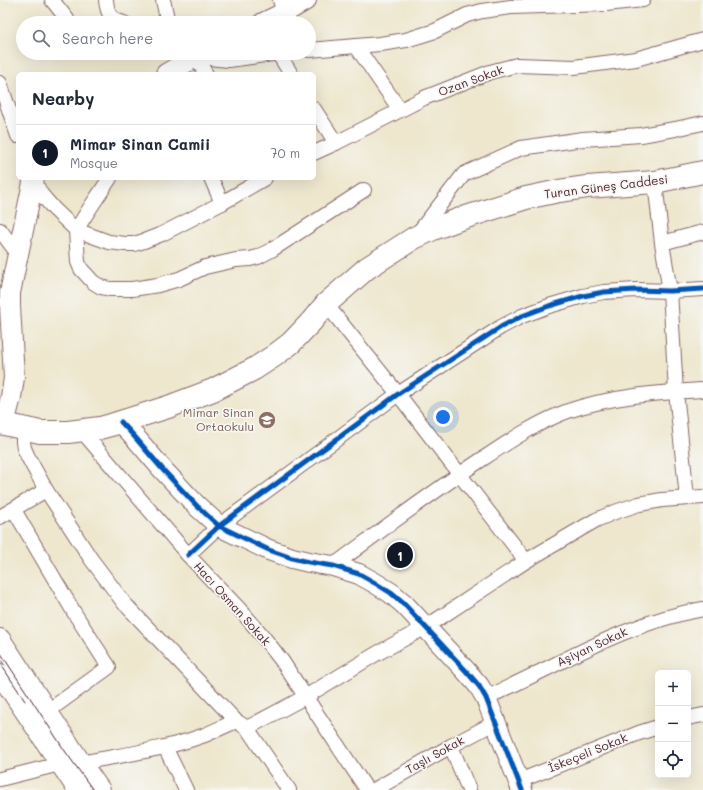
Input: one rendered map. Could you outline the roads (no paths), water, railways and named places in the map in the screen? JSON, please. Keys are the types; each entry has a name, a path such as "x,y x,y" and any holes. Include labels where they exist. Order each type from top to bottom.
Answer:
{"main road":[{"name":"Turan Güneş Caddesi","path":"10,425 40,432 100,428 168,407 213,390 254,369 274,356 291,343 326,304 367,268 414,238 432,229 526,198 559,191 587,187 655,182 703,172"}],"street":[{"path":"52,0 65,16"},
{"path":"106,0 108,12 111,16"},
{"path":"163,0 166,16"},
{"path":"271,16 282,6 306,0"},
{"path":"316,49 380,44 406,40 482,11 540,3 606,4 643,0"},
{"name":"Ozan Sokak","path":"316,152 424,98 490,72 517,65 574,67 636,59 703,40"},
{"path":"356,46 400,110"},
{"path":"170,72 188,60"},
{"path":"200,60 205,72"},
{"path":"283,60 290,72"},
{"path":"0,84 16,130"},
{"path":"316,112 336,143"},
{"path":"414,238 464,174 521,148 583,139 641,135 703,122"},
{"path":"33,180 10,300 14,378 10,425 23,436 24,448 46,490 91,559 124,602 241,725 289,790"},
{"path":"34,180 41,194 54,210 76,230 108,242 125,244 134,244 152,239 222,203 262,180"},
{"path":"109,180 76,230 78,262 81,269 93,282 101,287 110,289 132,289 158,286 179,279 205,267 258,257 273,249 364,190"},
{"path":"213,180 222,203"},
{"path":"655,182 662,242 670,291 676,392 687,498"},
{"path":"0,230 18,254"},
{"path":"662,242 703,232"},
{"path":"188,555 219,526 398,394 501,327 522,316 576,298 604,292 703,289"},
{"path":"326,304 398,394 526,561"},
{"path":"333,566 460,474 515,437 533,427 568,411 587,405 611,400 703,390"},
{"path":"121,422 197,506 219,526 269,550 292,558 333,566 359,574 391,593 404,604 426,626 441,645 479,686 486,698 521,785"},
{"name":"Hacı Osman Sokak","path":"81,430 188,555 261,634 282,661 366,790"},
{"path":"0,517 46,490"},
{"path":"0,779 60,764 81,763 166,747 241,725 306,697 376,654 426,626 526,561 596,520 639,504 662,500 703,497"},
{"path":"14,510 75,614 109,667 48,711"},
{"name":"Aşiyan Sokak","path":"486,698 601,641 658,620 684,612 703,609"},
{"path":"0,639 100,790"},
{"path":"0,674 78,790"},
{"path":"691,717 703,715"},
{"name":"Taşlı Sokak","path":"374,790 496,722"},
{"name":"İskeçeli Sokak","path":"521,785 639,733 655,728"},
{"path":"451,746 469,790"},
{"path":"166,747 186,790"}],"tram line":[{"path":"0,652 65,751 93,790"},
{"path":"2,666 25,701"}],"place":[{"name":"Mimar Sinan Ortaokulu","path":"267,420"},
{"name":"Mimar Sinan Camii","path":"400,555"}]}
